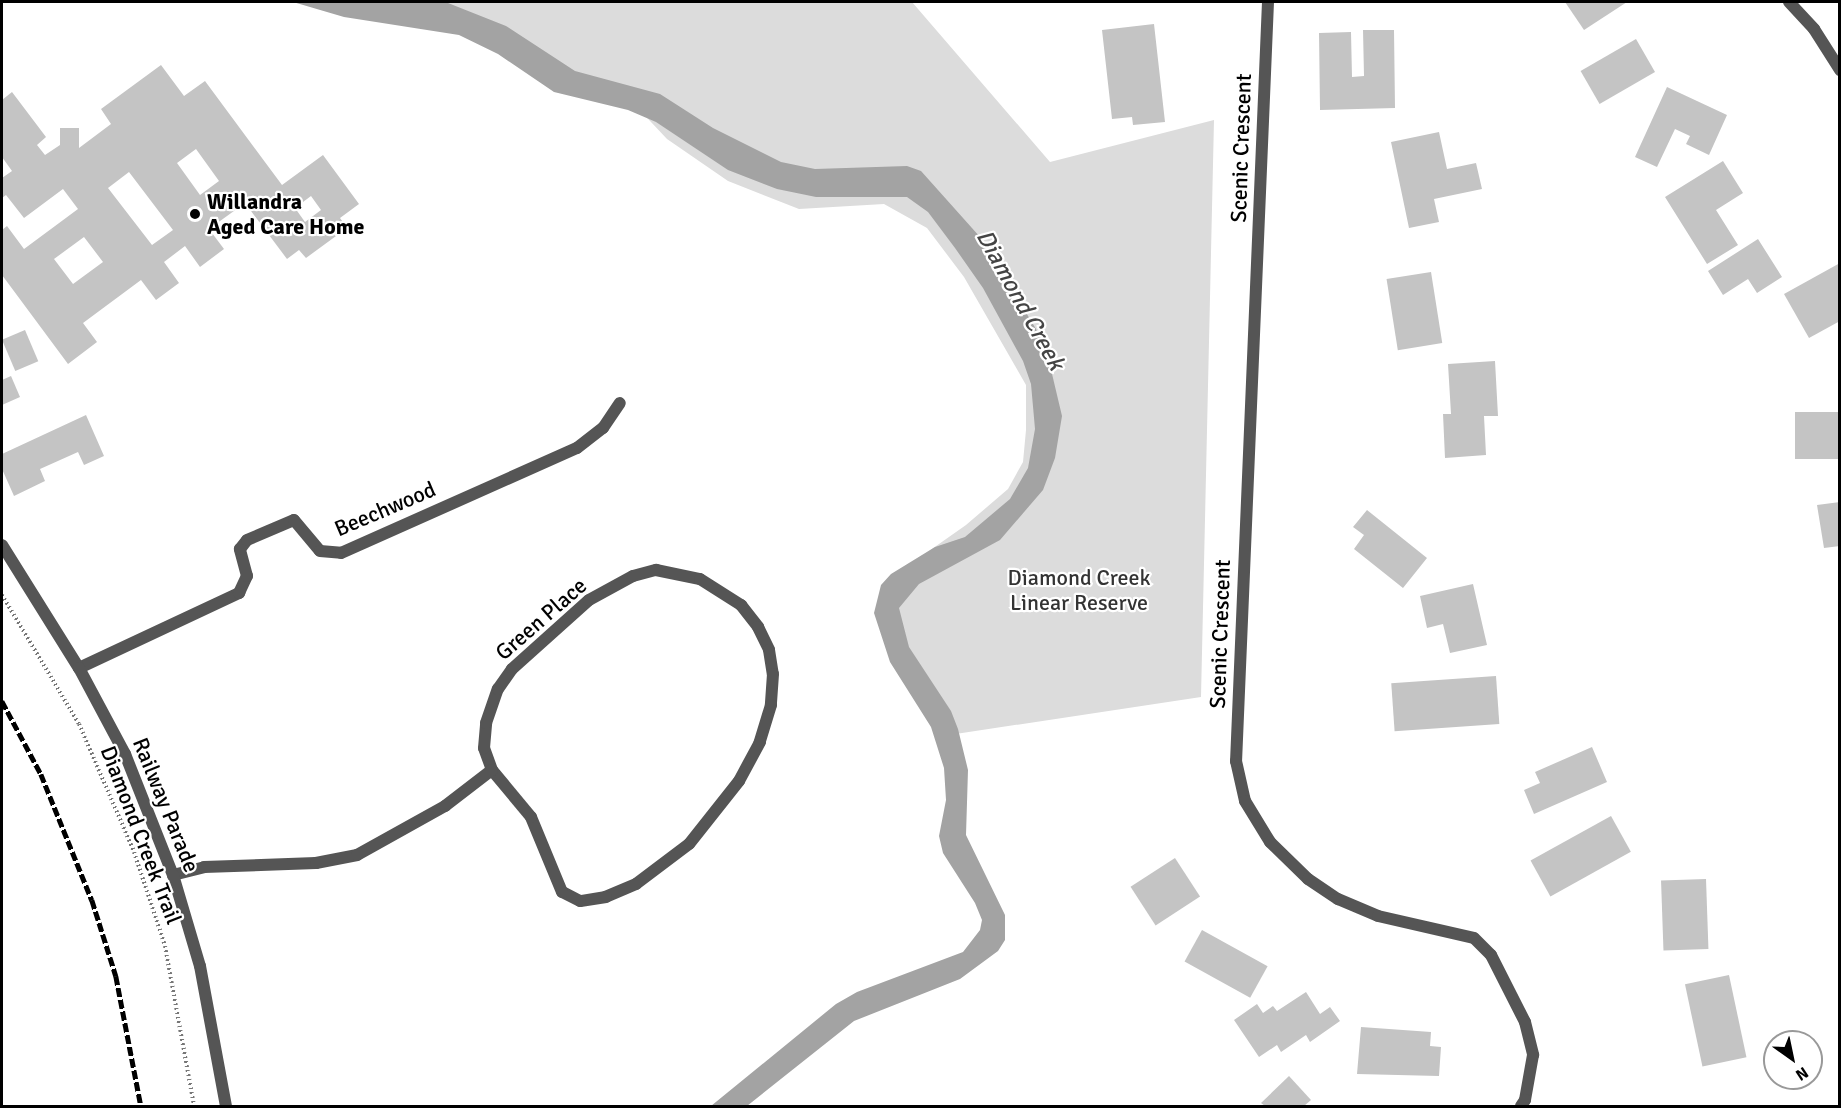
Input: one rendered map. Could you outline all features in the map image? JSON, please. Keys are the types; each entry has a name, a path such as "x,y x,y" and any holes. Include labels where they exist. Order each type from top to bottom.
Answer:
{"street":[{"name":"Scenic Crescent","path":"1268,2 1236,761 1245,801 1270,842 1308,879 1338,899 1378,916 1474,938 1491,955 1525,1022 1533,1055 1525,1100 1521,1107"},
{"path":"1789,2 1814,29 1839,70"},
{"name":"Beechwood","path":"79,668 239,594 247,576 240,549 247,540 294,520 320,551 341,553 577,448 603,428 620,403"},
{"name":"Railway Parade","path":"2,545 79,668 126,754 173,875 200,966 226,1107"},
{"name":"Green Place","path":"656,570 700,579 741,605 759,627 769,650 773,674 771,705 760,742 739,781 689,844 636,885 606,897 580,901 562,892 531,817 492,770 484,748 486,723 498,689 512,669 589,600 614,585 656,570"},
{"path":"173,875 204,867 316,863 357,855 445,806 492,770"}],"path":[{"name":"Diamond Creek Trail","path":"2,595 79,724 134,852 165,946 194,1107"}],"green space":[{"name":"Diamond Creek Linear Reserve","path":"324,2 912,2 1050,162 1214,120 1201,697 949,735 896,659 892,577 966,525 1008,489 1023,462 1026,430 1026,385 964,277 927,228 884,204 799,209 728,181 667,139 635,105 494,36"}],"shaded area":[{"path":"293,2 448,3 506,26 575,71 660,94 713,128 781,162 815,169 907,166 921,171 980,237 1036,329 1048,357 1062,416 1055,458 1043,490 1000,540 919,584 899,608 909,647 951,711 958,729 968,770 966,835 1005,915 1005,940 998,951 960,979 854,1021 747,1106 711,1106 836,1004 857,992 963,952 980,930 982,920 975,903 943,853 939,836 946,800 944,768 931,727 890,662 874,613 881,585 891,574 935,547 965,537 1010,499 1028,468 1035,429 1031,384 1023,361 983,288 955,248 928,212 907,197 816,197 777,189 728,170 656,122 628,110 554,92 498,54 459,35 344,17"}],"building":[{"path":"1565,2 1627,2 1584,30"},
{"path":"1154,24 1165,122 1133,125 1132,117 1112,119 1102,30"},
{"path":"1363,30 1394,30 1395,108 1320,110 1319,33 1351,32 1352,77 1364,76"},
{"path":"1636,39 1655,72 1600,104 1581,71"},
{"name":"Willandra Aged Care Home","path":"161,65 184,96 205,81 282,185 323,155 359,204 340,218 347,228 306,258 299,250 287,259 245,203 209,229 224,249 200,267 185,246 164,262 179,283 156,300 141,280 83,323 97,342 68,364 2,275 2,230 7,226 24,249 78,209 63,189 24,218 6,195 2,198 2,178 12,171 2,157 2,100 12,92 46,137 37,145 45,155 60,145 60,128 79,128 79,148 111,124 101,109","holes":["196,149 219,181 200,195 177,163","129,172 173,230 152,245 108,188","311,196 321,210 305,222 295,208","84,237 103,262 73,284 54,259"]},
{"path":"1667,87 1727,115 1709,155 1686,144 1690,136 1675,129 1657,167 1635,157"},
{"path":"1439,132 1447,169 1476,163 1482,189 1434,199 1439,222 1409,228 1391,142"},
{"path":"1723,161 1743,193 1716,210 1738,245 1707,264 1665,197"},
{"path":"1758,239 1782,277 1757,293 1748,279 1723,295 1708,271"},
{"path":"1840,263 1840,321 1809,338 1784,294"},
{"path":"1431,272 1442,343 1398,350 1387,279"},
{"path":"25,330 38,361 15,371 2,340"},
{"path":"1495,361 1498,416 1484,416 1486,455 1445,458 1443,414 1451,414 1448,364"},
{"path":"11,376 20,397 2,405 2,380"},
{"path":"1795,412 1840,412 1840,459 1795,459"},
{"path":"86,415 104,456 84,465 78,452 40,469 45,481 14,496 2,469 2,454"},
{"path":"1840,502 1840,546 1824,548 1817,505"},
{"path":"1367,510 1427,558 1403,588 1354,549 1364,535 1353,527"},
{"path":"1473,584 1487,645 1450,653 1443,624 1427,628 1420,596"},
{"path":"1496,676 1499,724 1395,731 1391,683"},
{"path":"1592,747 1607,782 1534,814 1524,790 1540,783 1535,772"},
{"path":"1611,816 1631,852 1550,896 1531,861"},
{"path":"1175,858 1200,897 1156,925 1131,887"},
{"path":"1706,879 1708,949 1663,951 1661,881"},
{"path":"1202,930 1268,966 1250,998 1185,961"},
{"path":"1729,975 1746,1057 1702,1067 1685,984"},
{"path":"1306,992 1320,1014 1330,1007 1340,1021 1310,1042 1306,1035 1281,1052 1277,1045 1259,1057 1234,1020 1257,1004 1263,1013 1273,1006 1277,1011"},
{"path":"1361,1027 1431,1032 1430,1046 1441,1047 1439,1076 1357,1074"},
{"path":"1289,1076 1311,1100 1304,1106 1265,1106 1261,1103"}],"railway":[{"path":"2,701 41,774 92,900 116,976 141,1106"}],"place":[{"name":"Willandra Aged Care Home","path":"195,214"}],"water label":[{"name":"Diamond Creek","path":"1020,300"}]}
